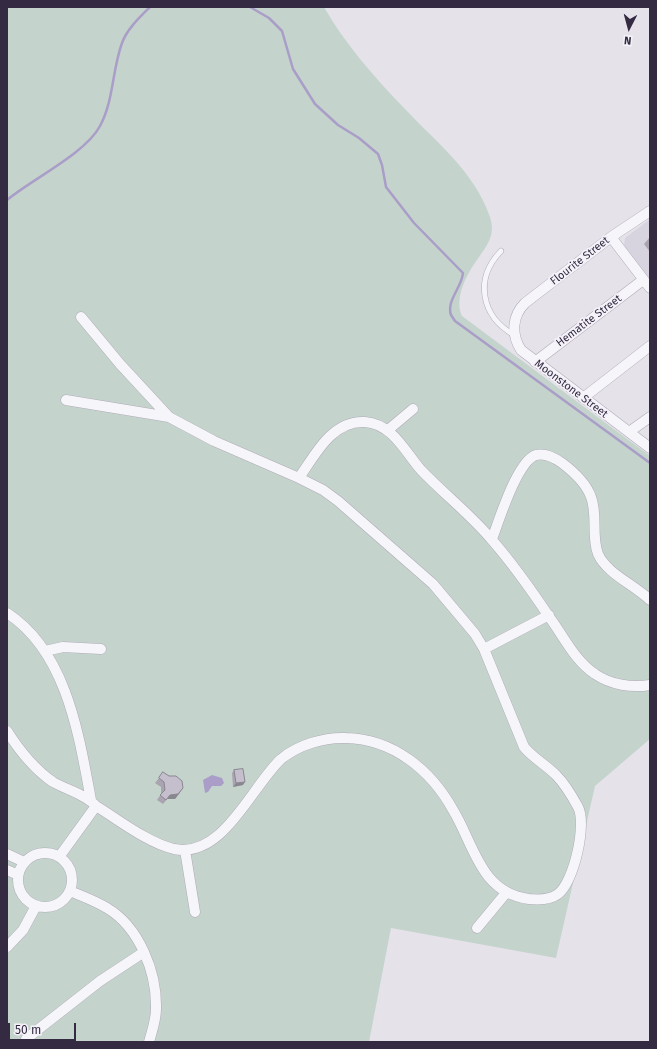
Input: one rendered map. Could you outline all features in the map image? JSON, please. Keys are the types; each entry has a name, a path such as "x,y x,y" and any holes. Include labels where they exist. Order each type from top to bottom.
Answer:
{"street":[{"name":"Flourite Street","path":"515,316 518,310 525,303 611,237 650,211"},
{"path":"611,237 650,288"},
{"name":"Hematite Street","path":"535,362 643,280"},
{"name":"Moonstone Street","path":"515,316 515,335 521,350 650,448"},
{"path":"81,317 120,364 169,417"},
{"path":"583,398 650,346"},
{"path":"7,731 22,754 52,781 94,803 152,840 173,848 185,850 207,843 223,831 272,768 283,758 312,743 329,739 361,739 389,746 403,755 435,784 453,808 480,865 492,881 506,893 521,898 536,900 548,898 558,894 564,888 571,872 580,836 582,822 579,809 556,775 529,754 524,747 484,649 475,634 433,584 338,501 323,490 299,478 214,441 169,417 66,400"},
{"path":"388,430 413,409"},
{"path":"629,432 650,417"},
{"path":"299,478 325,441 339,429 364,422 388,430 420,469 492,540 549,615 581,662 596,675 614,683 626,686 650,685"},
{"path":"492,540 515,480 523,466 536,455 546,455 565,465 586,486 592,498 595,544 598,555 612,570 650,600"},
{"path":"7,613 24,626 45,651 73,712 94,803 59,857"},
{"path":"484,649 549,615"},
{"path":"45,651 63,647 101,649"},
{"path":"185,850 195,912"},
{"path":"41,853 47,853 59,857 70,869 72,880 70,891 63,900 53,906 36,906 27,900 21,893 18,883 18,874 24,862 41,853"},
{"path":"7,854 24,862"},
{"path":"7,870 18,874"},
{"path":"70,891 107,908 134,934 144,952 155,992 156,1009 149,1042"},
{"path":"477,928 506,893"},
{"path":"7,947 23,930 36,906"},
{"path":"26,1039 100,981 144,952"}],"lane":[{"path":"501,252 488,267 485,277 484,295 496,320 504,329 515,335"}],"shaded area":[{"path":"7,7 324,7 341,34 361,60 417,122 454,158 465,172 483,201 490,217 492,230 490,240 473,266 462,287 459,302 462,316 650,456 650,739 595,786 556,958 391,928 369,1042 7,1042"},
{"path":"650,219 650,280 624,245 625,238"},
{"path":"212,775 222,778 224,783 221,786 212,786 208,792 205,793 203,780"}],"building":[{"path":"243,769 245,782 236,783 234,770"},
{"path":"163,772 169,776 176,776 182,781 183,788 178,794 170,795 166,800 160,795 165,790 164,782 159,778"}],"waterway":[{"path":"7,200 71,156 93,136 105,116 116,64 124,38 134,24 150,7"},
{"path":"250,7 269,18 282,31 293,69 315,104 338,125 359,138 378,154 382,165 386,187 414,223 463,273 451,304 451,315 455,321 650,463"}]}
